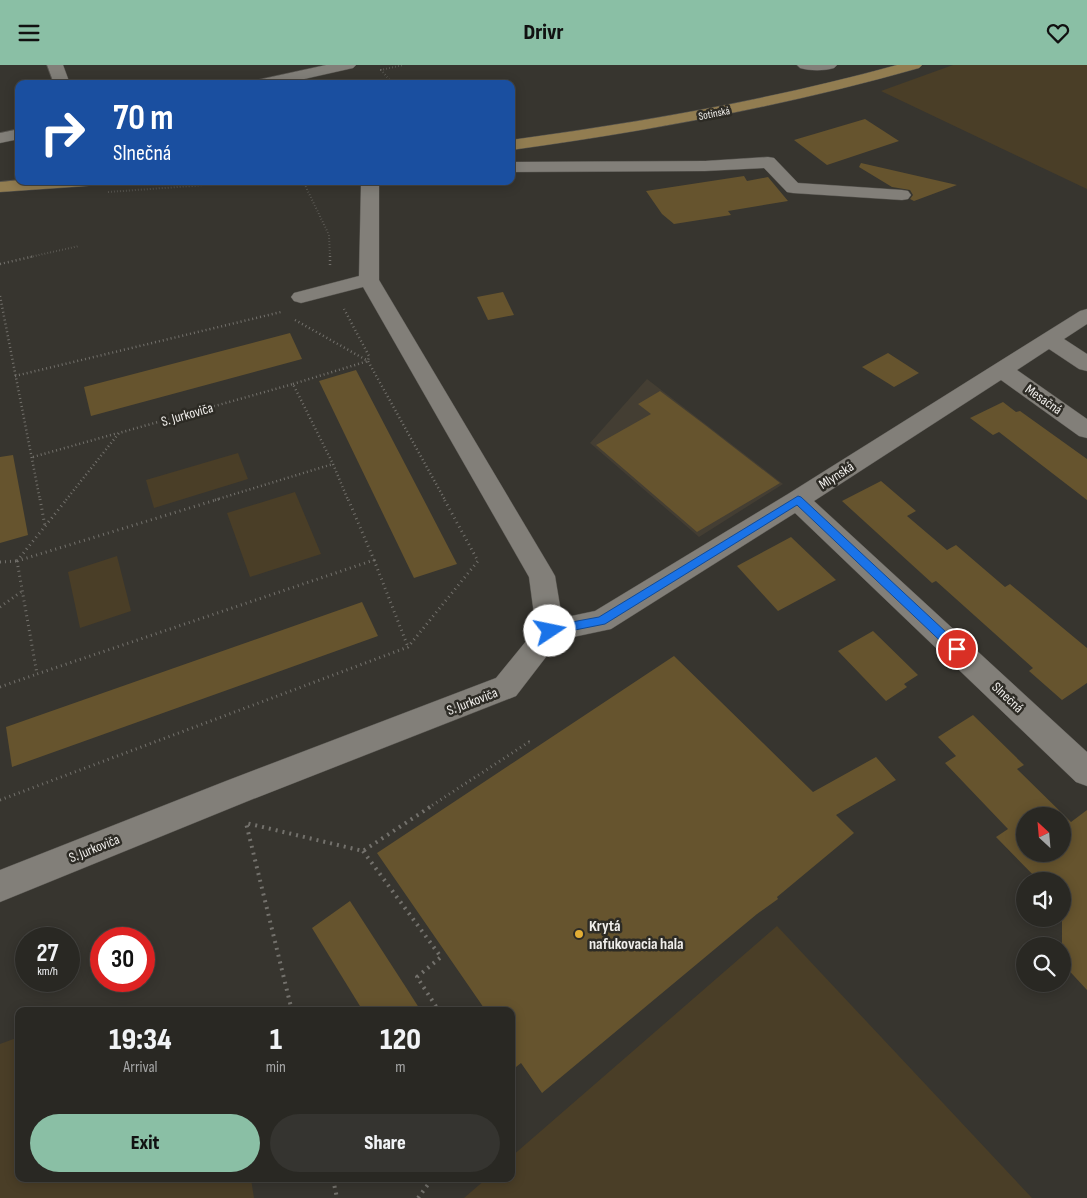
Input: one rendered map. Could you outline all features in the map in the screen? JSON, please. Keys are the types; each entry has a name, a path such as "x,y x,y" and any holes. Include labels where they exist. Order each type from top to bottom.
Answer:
{"main road":[{"name":"Sotinská","path":"515,144 609,131 734,109 796,96 914,65"},
{"path":"0,187 29,185"}],"street":[{"path":"55,65 61,80"},
{"path":"276,80 348,65"},
{"path":"808,66 829,65"},
{"path":"0,138 15,135"},
{"path":"515,167 705,165 768,161 793,188 902,195"},
{"path":"370,185 369,280 542,575 550,631"},
{"path":"302,297 369,280"},
{"name":"Mlynská","path":"550,631 602,621 798,500 1087,315"},
{"path":"1049,339 1087,364"},
{"name":"Mesačná","path":"1001,369 1087,430"},
{"name":"Slnečná","path":"798,500 1087,772"},
{"name":"S. Jurkoviča","path":"0,886 237,791 506,687 550,631"}],"path":[{"path":"390,80 381,70 403,65"},
{"path":"106,192 205,185"},
{"path":"0,264 79,245"},
{"path":"0,296 45,526"},
{"path":"0,800 408,647 478,561 368,361 280,311 15,376"},
{"name":"S. Jurkoviča","path":"32,457 293,384 368,361"},
{"path":"293,384 333,464 408,647"},
{"path":"38,674 21,592 17,561 119,433"},
{"path":"0,561 17,561 333,464"},
{"path":"0,687 374,561"},
{"path":"0,607 21,592"},
{"path":"363,851 529,742 532,744"},
{"path":"291,1007 246,823 363,851 441,957 417,977 436,1007"},
{"path":"334,1182 337,1198"},
{"path":"418,1198 430,1182"}],"shaded area":[{"path":"953,65 1087,65 1087,189 881,91"},
{"path":"647,379 783,484 699,537 590,443"},
{"path":"238,453 248,479 154,508 146,480"},
{"path":"295,492 321,554 250,577 227,513"},
{"path":"117,556 131,611 80,628 68,572"},
{"path":"777,926 1032,1198 464,1198 483,1182 515,1182 515,1154"},
{"path":"15,1038 15,1182 251,1182 254,1198 0,1198 0,1044"}],"building":[{"path":"865,119 899,141 827,165 794,140"},
{"path":"861,163 957,185 914,201 910,199 913,195 910,190 892,187 859,167"},
{"path":"744,176 747,181 768,177 788,201 728,211 731,215 674,224 662,214 646,191"},
{"path":"503,292 514,315 488,320 477,297"},
{"path":"290,333 302,359 91,416 84,387"},
{"path":"888,353 919,373 894,387 862,367"},
{"path":"356,370 457,564 414,578 319,381"},
{"path":"660,391 780,483 697,532 596,445 651,414 638,404"},
{"path":"1003,402 1016,412 1020,411 1087,459 1087,500 999,432 993,435 970,418"},
{"path":"13,455 28,535 0,543 0,457"},
{"path":"881,481 916,511 907,516 947,550 956,545 1005,587 1010,584 1087,648 1087,683 1062,700 1029,671 1033,668 936,581 932,583 842,501"},
{"path":"791,537 836,580 778,611 737,566"},
{"path":"362,602 378,636 12,767 6,727"},
{"path":"873,631 918,675 904,684 907,687 886,701 838,651"},
{"name":"Krytá nafukovacia hala","path":"674,656 813,792 876,757 896,780 836,815 854,833 777,897 778,899 757,914 542,1093 521,1063 515,1068 515,1007 483,1007 377,853"},
{"path":"973,715 1024,765 1017,769 1056,807 1016,807 1016,857 996,837 1008,829 945,763 956,756 938,737"},
{"path":"1087,810 1087,990 1071,973 1071,937 1062,937 1062,927 1071,927 1071,872 1030,872 1021,863 1071,863 1071,822"},
{"path":"350,901 418,1007 361,1007 312,928"}],"place":[{"name":"Krytá nafukovacia hala","path":"579,934"}],"route":[{"path":"550,631 602,621 798,500 957,649"}]}
